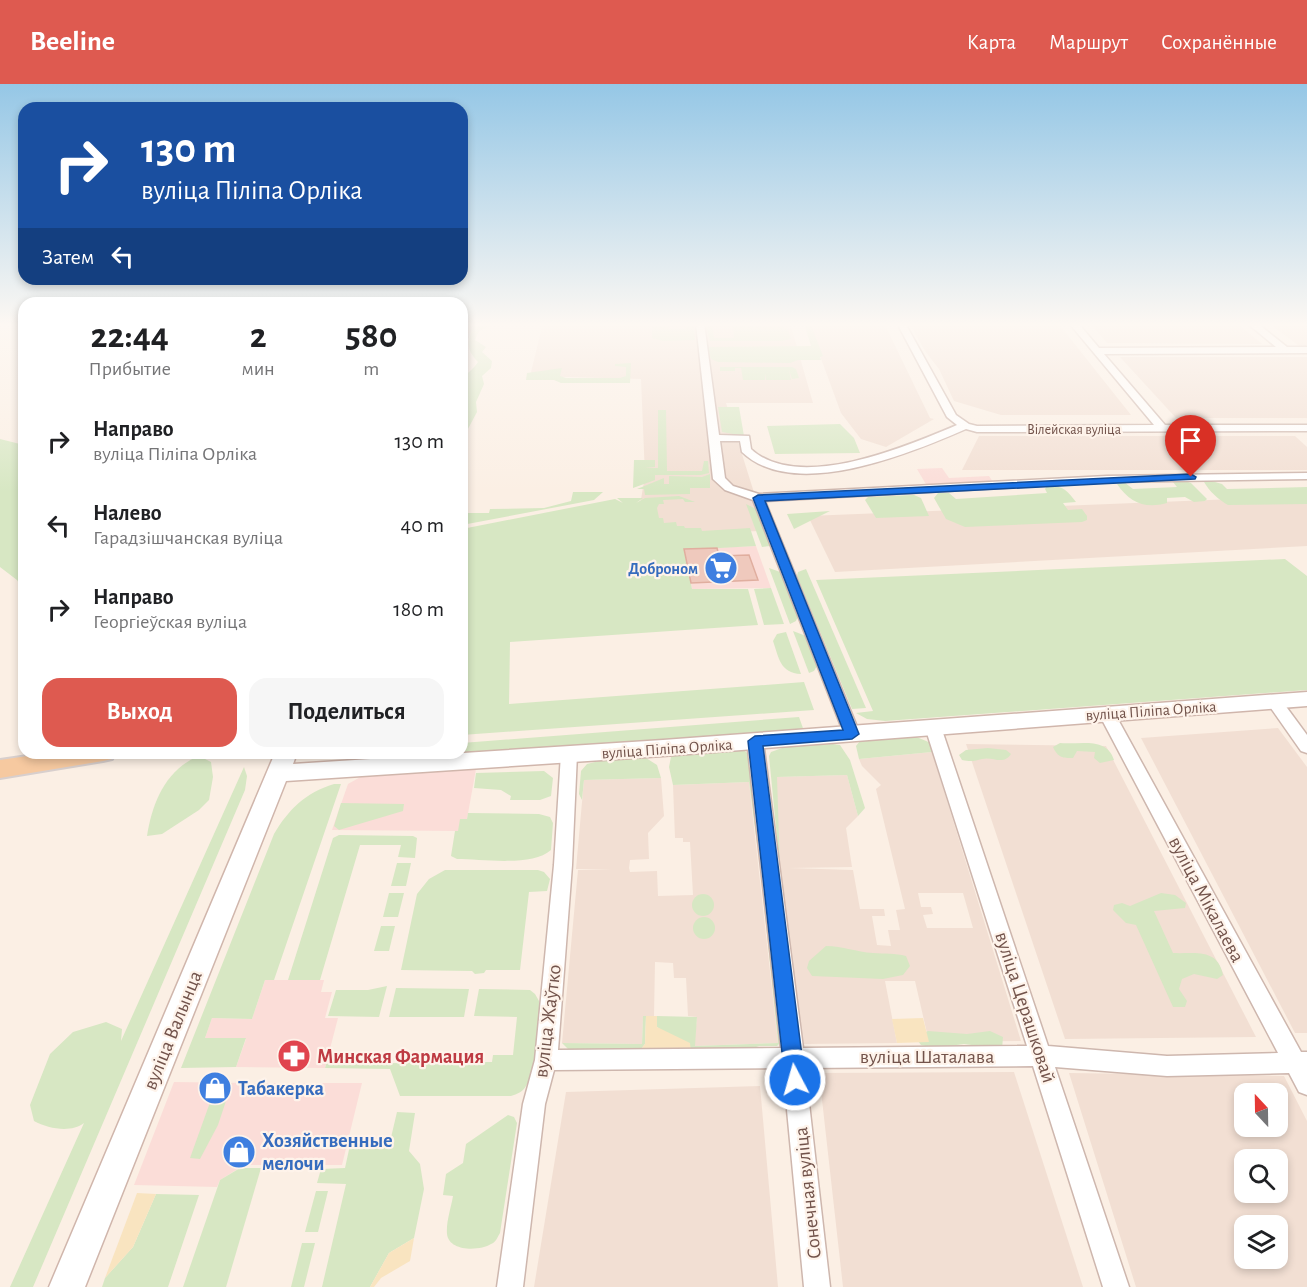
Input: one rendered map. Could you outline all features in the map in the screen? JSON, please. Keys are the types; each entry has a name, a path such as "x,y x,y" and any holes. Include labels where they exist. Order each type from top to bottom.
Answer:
{"main road":[{"path":"0,769 64,759"}],"street":[{"path":"707,379 721,482 758,498 1107,479 1307,476"},
{"path":"931,379 952,417 965,426"},
{"path":"1120,379 1162,428"},
{"path":"715,438 745,438 746,450 760,462 774,467 804,471 843,468 889,457 965,426"},
{"name":"Вілейская вуліца","path":"965,426 984,430 1307,428"},
{"path":"758,498 852,734"},
{"name":"вуліца Піліпа Орліка","path":"468,757 569,754 1307,699"},
{"path":"1274,701 1307,747"},
{"name":"вуліца Мікалаева","path":"1107,714 1301,1063 1307,1085"},
{"name":"вуліца Церашковай","path":"933,728 1116,1287"},
{"name":"Сонечная вуліца","path":"755,741 793,1057 817,1287"},
{"name":"вуліца Жаўтко","path":"510,1287 534,1104 546,1060 569,754"},
{"name":"вуліца Піліпа Орліка","path":"282,763 410,759"},
{"name":"вуліца Валынца","path":"67,1287 282,763"},
{"name":"вуліца Шаталава","path":"546,1060 1042,1056 1167,1066 1301,1063"}],"shaded area":[{"path":"641,379 806,379 813,403 726,403 766,531 635,534 645,476"},
{"path":"829,379 911,379 930,418 934,419 886,447 861,439 841,413"},
{"path":"944,379 1103,379 1131,415 1001,415 954,401"},
{"path":"1140,379 1307,379 1307,418 1176,418"},
{"path":"979,436 1295,436 1307,447 1307,470 962,470"},
{"path":"942,468 949,478 989,476 993,482 927,486 917,469"},
{"path":"1307,496 1307,546 835,572 808,516"},
{"name":"Доброном","path":"756,546 771,588 692,589 684,549"},
{"path":"1278,728 1307,767 1307,1033 1295,1033 1141,738"},
{"path":"966,744 1106,746 1256,1037 1065,1039"},
{"path":"932,752 1021,1041 929,1042 915,981 885,981 897,1043 803,1044 780,868 776,777 847,775 858,816 846,828 852,867 789,868 853,870 860,909 884,909 885,916 872,916 877,945 891,946 888,930 900,930 896,910 905,909 876,789 881,785 862,766 859,759","holes":["918,893 963,893 973,928 927,928 923,915 933,914 931,907 921,907"]},
{"path":"476,769 467,819 458,831 332,830 348,784 364,775"},
{"path":"661,778 664,816 648,833 649,859 630,860 629,868 630,872 657,871 658,896 693,895 690,842 683,842 683,838 675,838 673,785 749,782 778,1043 694,1046 697,1017 688,1016 686,978 674,978 673,963 655,962 654,1016 643,1017 642,1044 562,1043 578,870 612,869 576,869 584,780"},
{"path":"265,980 324,980 321,992 332,992 325,1018 338,1018 325,1068 236,1067 246,1039 205,1038 212,1018 252,1019"},
{"path":"1014,1072 1083,1287 843,1287 819,1073"},
{"path":"1069,1073 1284,1076 1288,1083 1234,1083 1234,1137 1288,1137 1288,1084 1307,1121 1307,1287 1136,1287"},
{"path":"174,1082 362,1083 342,1165 244,1165 220,1180 217,1187 134,1185"},
{"path":"760,1086 778,1287 534,1287 566,1092"}],"green space":[{"path":"468,379 483,379 484,384 476,402 477,412 468,429"},
{"path":"630,379 630,383 561,383 554,380 526,380"},
{"path":"718,407 739,407 744,436 722,432"},
{"path":"658,410 666,410 667,471 702,471 704,461 708,461 709,473 655,475 655,480 633,488 634,460 655,460 655,467 645,468 658,468"},
{"path":"840,424 854,438 860,453 775,454 767,426"},
{"path":"0,439 18,444 18,582 0,567"},
{"path":"710,474 710,488 690,488 690,494 645,495 644,489 637,489 664,478 664,484 669,484 669,476 702,477"},
{"path":"1182,480 1191,483 1207,499 1194,502 1185,497 1167,498 1167,503 1145,505 1127,496 1117,484 1124,482 1133,489 1177,487 1173,482"},
{"path":"1208,480 1222,484 1227,489 1307,487 1307,504 1228,505 1209,489 1204,482"},
{"path":"1047,486 1061,487 1067,491 1076,502 1063,503 1068,510 1082,509 1087,520 965,527 946,519 934,498 938,493 949,493 956,499 1047,493 1045,489"},
{"path":"573,492 603,492 594,500 468,524 468,513 489,513 490,509 544,508 571,501"},
{"path":"914,495 921,498 929,516 876,518 865,500 868,497"},
{"path":"679,496 695,502 685,502 683,499 663,500 664,504 659,504 657,508 659,518 663,518 664,523 676,522 677,526 701,528 702,531 750,528 756,546 684,550 692,589 748,589 758,625 510,642 509,704 804,682 814,710 468,735 468,528 615,499 623,503 617,498 643,498 636,503 645,498"},
{"path":"746,504 758,510 771,543 770,546 762,547"},
{"path":"830,511 794,529 787,514"},
{"path":"1285,559 1307,576 1307,690 885,721 867,719 856,713 873,711 816,580"},
{"path":"769,568 783,573 798,616 796,621 790,624"},
{"path":"806,569 866,708 852,709 797,576 798,572"},
{"path":"771,588 784,624 764,625 754,589"},
{"path":"793,631 806,636 818,664 814,671 809,673"},
{"path":"786,632 801,674 784,668 777,653 773,641 777,634"},
{"path":"799,717 804,731 468,754 468,743"},
{"path":"914,736 931,743 942,766 939,773 932,752 859,759 856,746 860,741"},
{"path":"1060,743 1099,745 1110,752 1114,760 1100,763 1094,758 1095,752 1077,751 1073,758 1064,757 1059,755 1053,747"},
{"path":"840,745 850,760 865,808 858,816 847,775 777,777 780,868 769,756 771,752 785,747"},
{"path":"988,748 1006,750 1011,754 1008,758 1001,760 986,758 970,761 962,760 959,755 966,750"},
{"path":"744,750 750,756 762,840 757,844 749,782 673,785 669,767 671,757 675,755"},
{"path":"646,758 657,765 661,778 584,780 582,800 579,794 581,771 587,764 603,760"},
{"path":"193,759 205,759 211,762 213,777 209,800 199,810 162,834 147,836 162,788 169,778"},
{"path":"360,759 402,759 359,762"},
{"path":"244,767 247,776 245,790 33,1287 10,1287 84,1123 73,1128 60,1129 34,1121 30,1105 50,1054 73,1032 106,1022 122,1029 121,1041"},
{"path":"544,771 553,778 551,796 540,800 510,800 511,796 501,790 474,788 476,773"},
{"path":"334,784 341,784 274,980 265,980 252,1019 212,1018 205,1038 246,1038 236,1067 181,1068 274,834 292,810 306,797"},
{"path":"341,803 404,804 403,811 339,830 334,826"},
{"path":"468,813 539,814 550,817 553,823 551,850 532,859 493,861 457,859 451,856 455,831 458,831 460,819 467,819"},
{"path":"339,835 413,836 417,838 415,858 398,857 401,845 360,845 320,980 288,980 333,838"},
{"path":"397,863 411,863 406,886 391,886"},
{"path":"445,870 538,870 544,872 550,879 547,891 529,892 520,970 486,970 484,973 475,974 472,971 401,970 417,894 429,879"},
{"path":"389,893 404,893 398,917 383,917"},
{"path":"1161,893 1175,895 1186,903 1185,908 1154,911 1173,953 1197,953 1211,956 1220,966 1223,975 1217,979 1194,974 1182,979 1179,989 1187,1001 1185,1007 1173,1007 1136,925 1126,923 1113,910 1114,905 1122,903 1130,906"},
{"path":"703,894 711,897 714,905 711,913 703,916 695,913 692,905 695,897"},
{"path":"763,895 766,897 782,1041 777,1046 759,1046 748,1050 691,1052 657,1027 657,1016 697,1017 695,1046 778,1043"},
{"path":"704,917 712,920 715,928 712,936 704,939 696,936 693,928 696,920"},
{"path":"381,926 395,926 389,951 374,951"},
{"path":"826,946 906,956 910,966 903,975 883,979 812,976 807,968 809,961"},
{"path":"387,986 379,1017 328,1016 336,990 368,990"},
{"path":"396,988 469,989 464,1017 389,1017"},
{"path":"479,989 530,990 539,1001 533,1068 526,1086 520,1092 511,1096 400,1096 390,1069 325,1068 328,1058 344,1058 343,1064 400,1063 402,1057 436,1056 435,1062 492,1062 493,1055 513,1055 517,1017 474,1016"},
{"path":"643,1016 646,1016 645,1044 640,1050 570,1051 562,1043 642,1044"},
{"path":"928,1031 967,1034 990,1031 1003,1037 1002,1049 964,1044 935,1048 921,1045 915,1037"},
{"path":"217,1083 232,1083 218,1125 200,1159 190,1158"},
{"path":"397,1112 415,1113 409,1151 420,1164 424,1189 414,1238 389,1253 370,1287 322,1287 346,1184 317,1183 321,1169 345,1168 350,1145 389,1146"},
{"path":"508,1115 514,1117 517,1123 500,1233 494,1242 486,1246 473,1249 459,1247 449,1240 447,1234 453,1196 443,1195 446,1174 463,1163 466,1144"},
{"path":"240,1168 261,1168 226,1287 183,1287 220,1180"},
{"path":"316,1191 328,1191 318,1232 305,1232"},
{"path":"156,1194 199,1195 168,1287 102,1287 105,1278 133,1247"},
{"path":"302,1243 315,1243 304,1287 291,1287"}],"sand":[{"path":"646,1016 657,1016 657,1027 690,1043 691,1052 640,1050 645,1044"},
{"path":"923,1018 929,1042 897,1043 892,1019"},
{"path":"137,1193 156,1194 133,1247 105,1278"},
{"path":"414,1238 410,1261 381,1278 374,1287 370,1287 389,1253"}],"building":[{"name":"Доброном","path":"717,548 719,556 749,555 758,580 691,583 684,549"}],"place":[{"name":"Доброном","path":"721,568"},
{"name":"Минская Фармация","path":"294,1056"},
{"name":"Табакерка","path":"215,1088"},
{"name":"Хозяйственные мелочи","path":"239,1152"}],"route":[{"path":"795,1080 755,741 852,734 758,498 923,491 1107,479 1191,477"}]}
